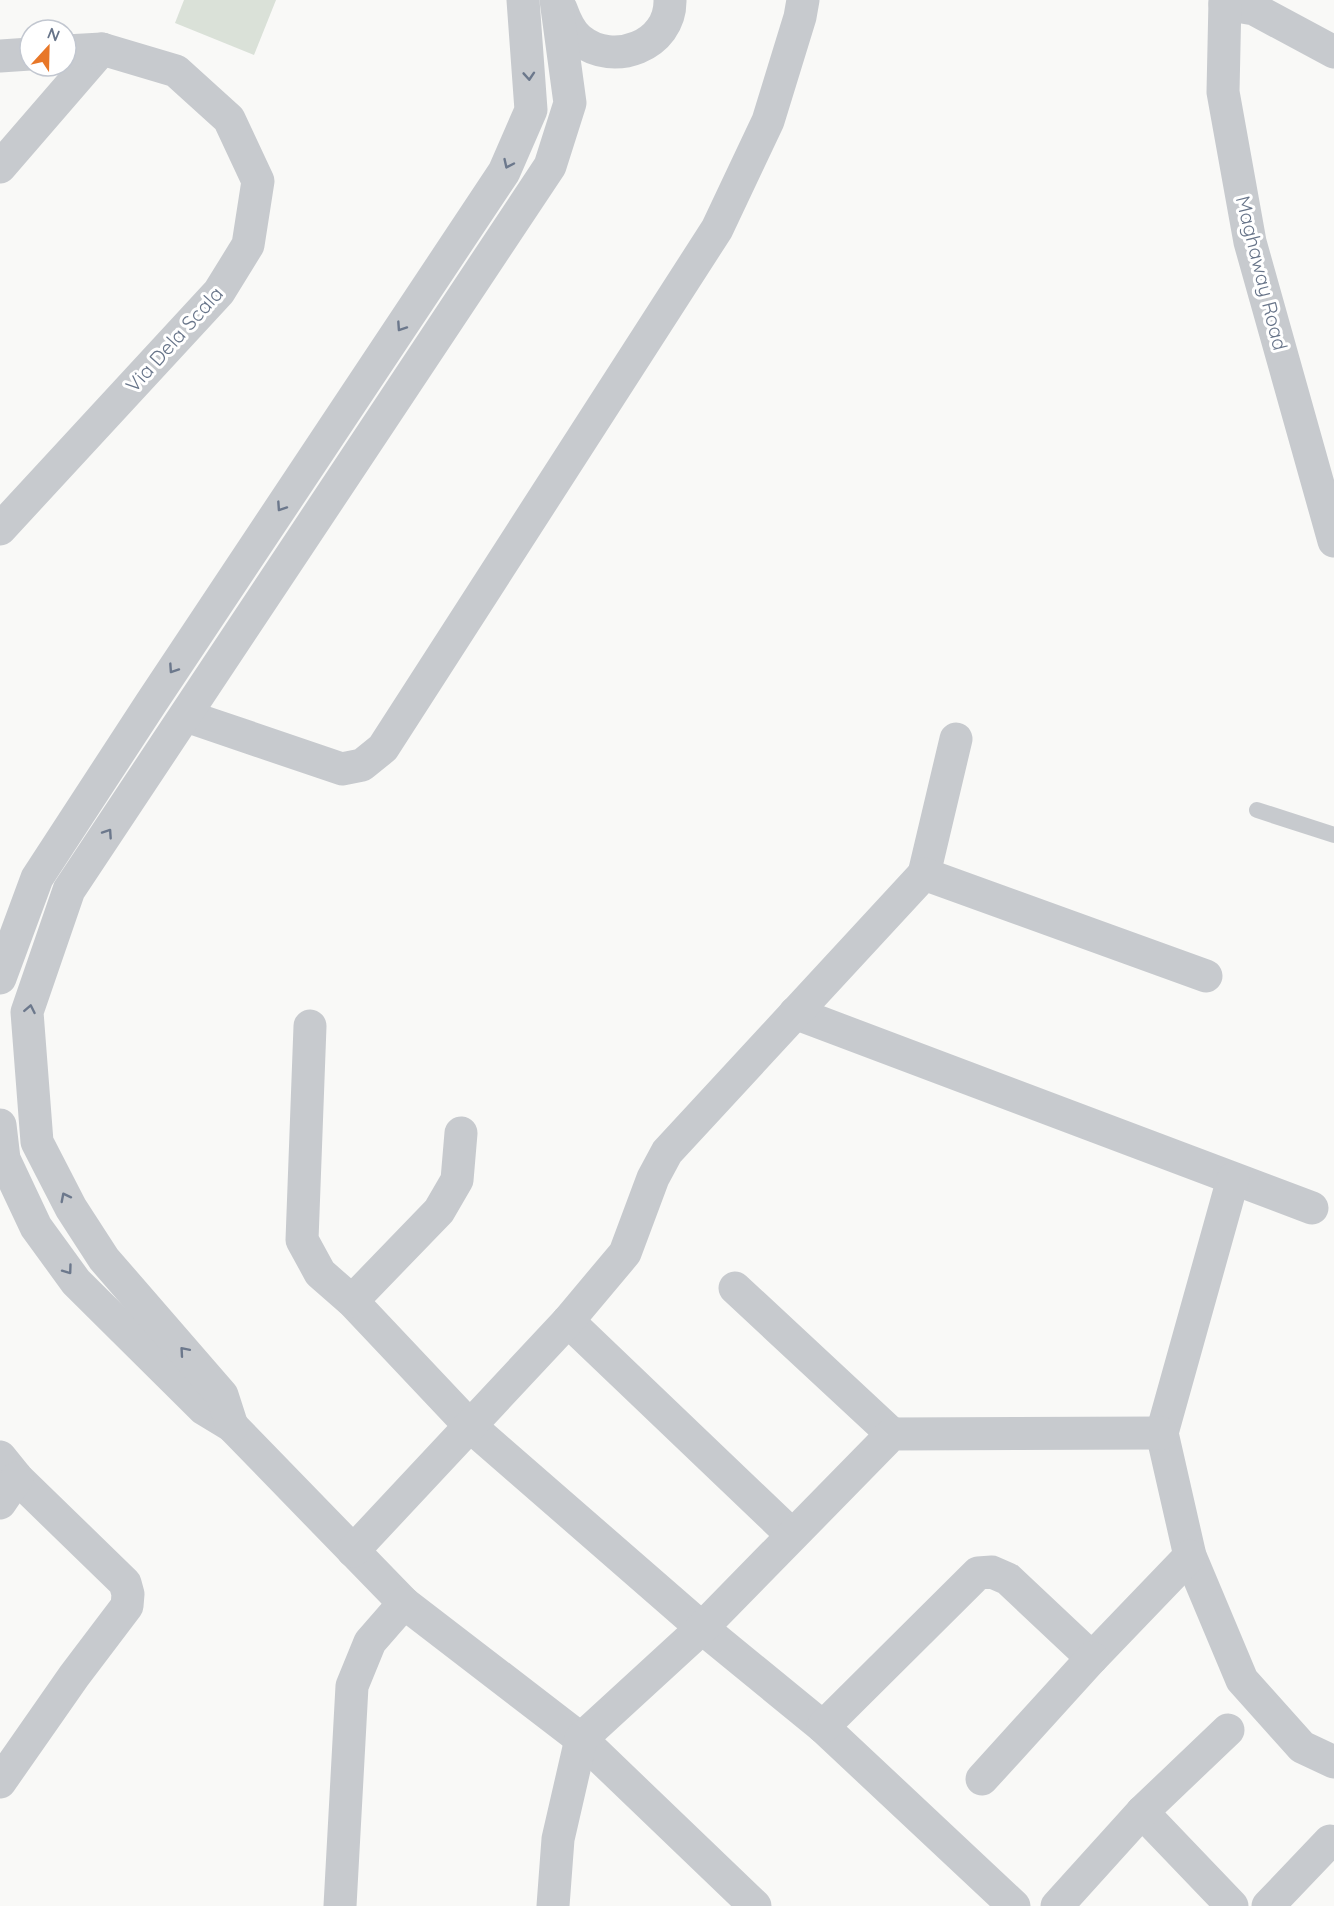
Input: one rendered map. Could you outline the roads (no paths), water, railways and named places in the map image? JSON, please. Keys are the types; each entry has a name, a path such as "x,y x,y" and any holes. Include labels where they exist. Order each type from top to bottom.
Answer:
{"street":[{"path":"0,978 37,878 504,172 531,110 523,0"},
{"path":"232,1426 222,1395 104,1259 71,1208 46,1161 37,1142 27,1012 69,890 550,166 570,103 570,40 558,0"},
{"path":"526,44 570,40 608,52 626,52 642,46 656,36 666,21 670,0"},
{"path":"186,716 342,769 362,765 383,748 717,229 768,121 800,17 803,0"},
{"path":"1225,2 1254,9 1334,52"},
{"name":"Maghaway Road","path":"1225,2 1223,92 1251,242 1334,541"},
{"path":"0,167 102,49"},
{"name":"Via Dela Scala","path":"0,530 219,292 248,245 258,181 229,118 176,71 102,49 78,50"},
{"path":"0,56 18,55"},
{"path":"303,475 333,494"},
{"path":"353,1551 568,1321 625,1253 653,1178 667,1152 924,874 956,739"},
{"path":"924,874 1206,976"},
{"path":"795,1013 1312,1208"},
{"path":"310,1026 302,1240 320,1273 352,1300 470,1426 702,1628 823,1727 1014,1906"},
{"path":"0,1125 4,1159 36,1227 76,1282 204,1409 232,1426 404,1603 581,1739 755,1906"},
{"path":"352,1300 439,1211 457,1180 462,1133"},
{"path":"1233,1179 1162,1433 1190,1556 1242,1680 1302,1747 1334,1762"},
{"path":"735,1288 892,1434 1162,1433"},
{"path":"568,1321 792,1535"},
{"path":"553,1906 558,1839 581,1739 702,1628 892,1434"},
{"path":"0,1782 74,1676 127,1606 128,1594 125,1583 6,1479"},
{"path":"982,1779 1092,1658 1190,1556"},
{"path":"823,1727 978,1573 992,1572 1008,1579 1092,1658"},
{"path":"340,1906 352,1686 370,1642 404,1603"},
{"path":"1057,1906 1142,1812 1228,1730"},
{"path":"1142,1812 1232,1906"},
{"path":"1269,1906 1330,1841"}],"lane":[{"path":"1257,810 1334,835"}]}
